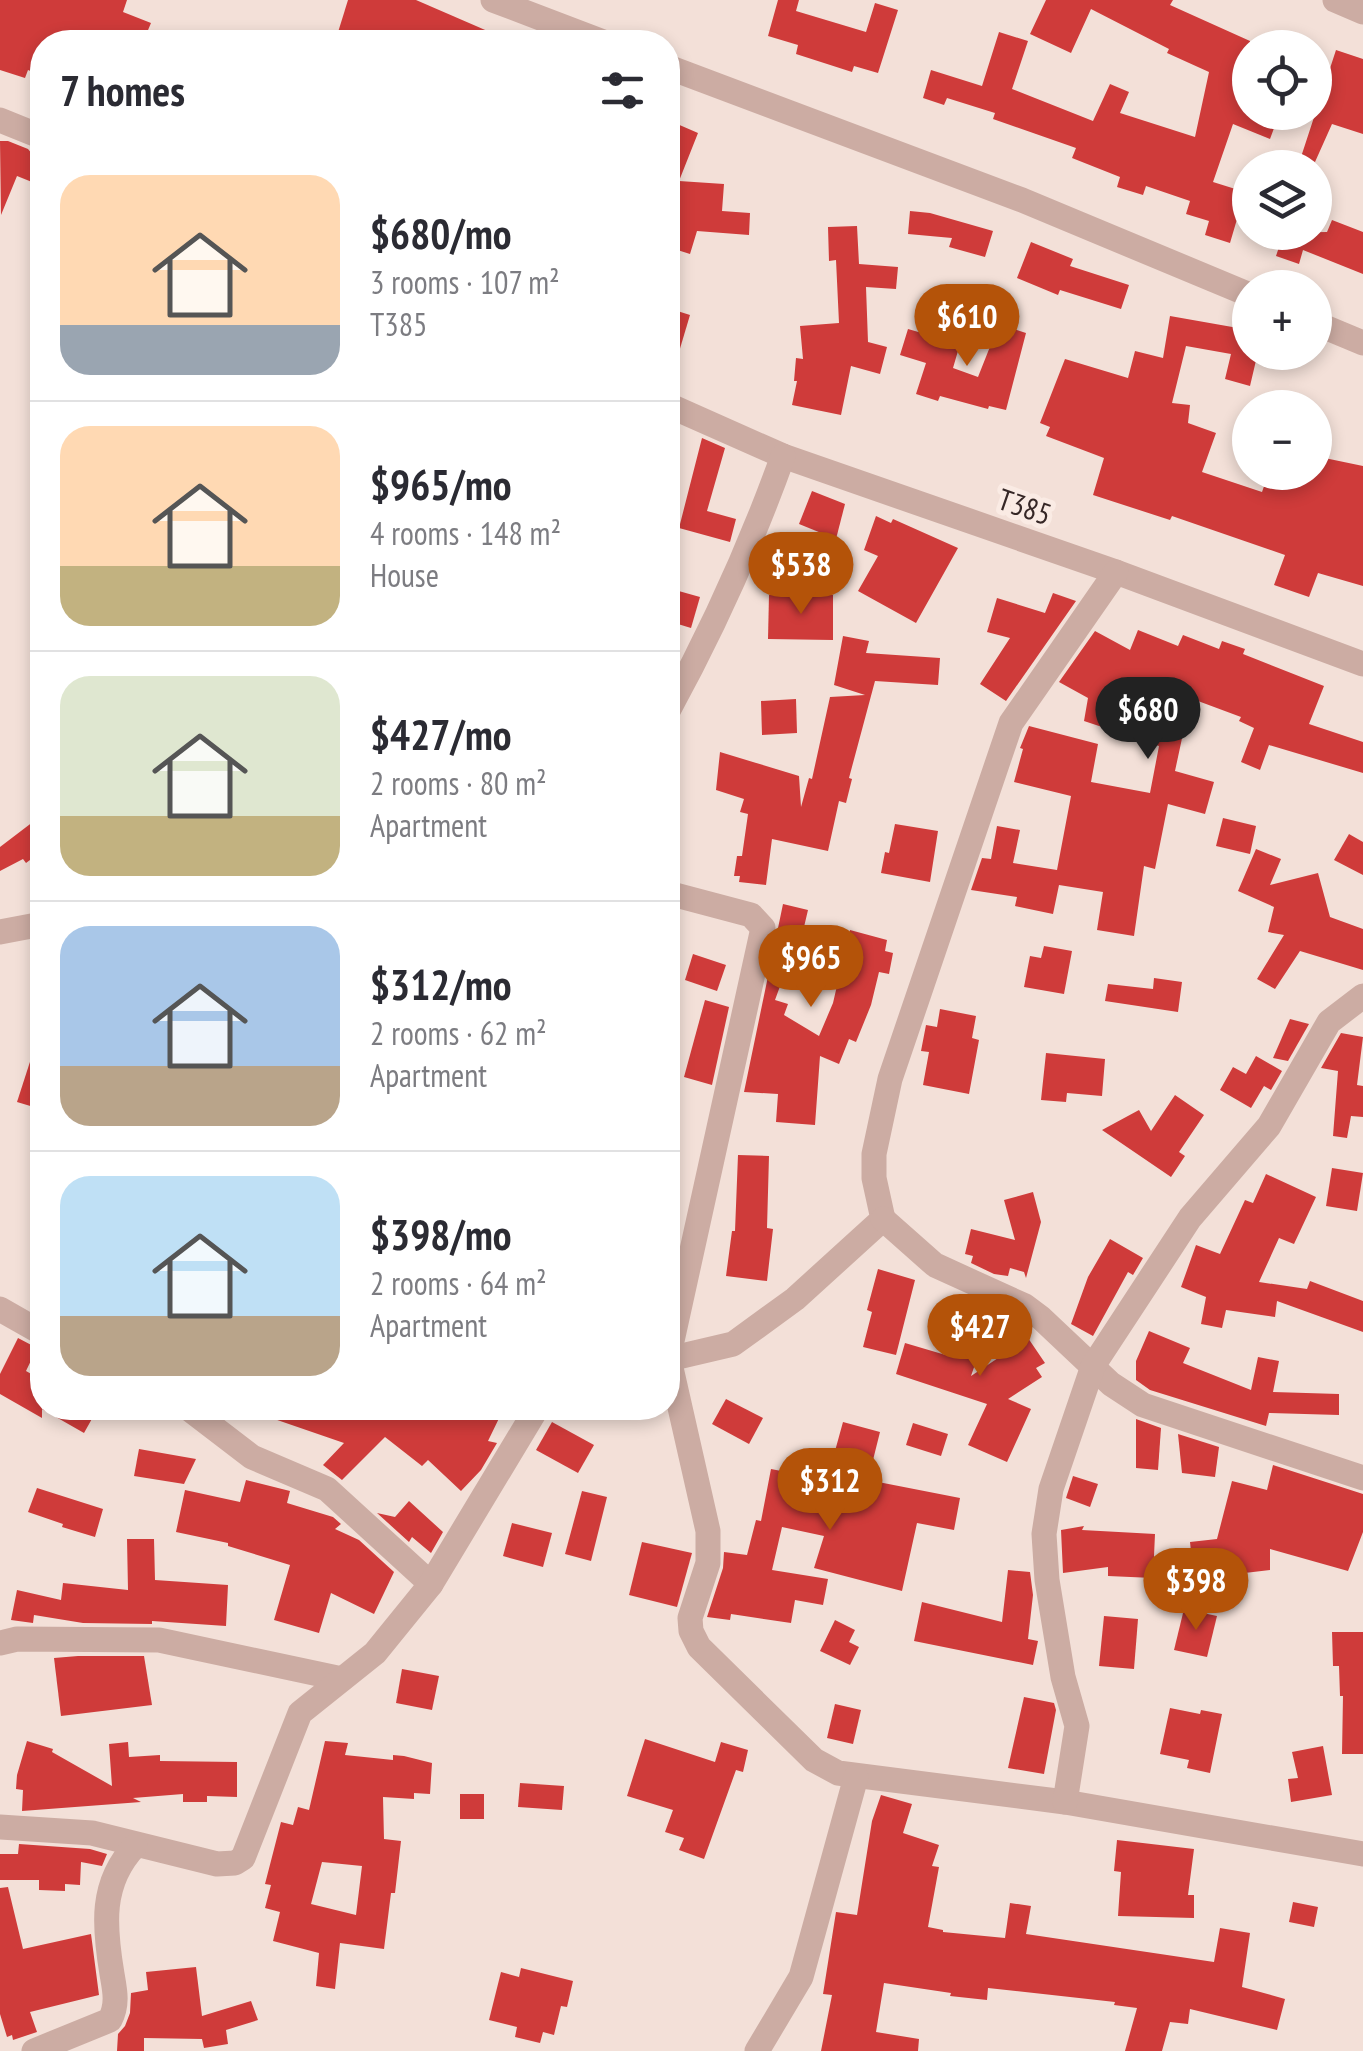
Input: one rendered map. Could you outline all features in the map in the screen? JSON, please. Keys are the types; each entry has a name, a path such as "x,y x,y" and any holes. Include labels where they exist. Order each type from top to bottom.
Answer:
{"street":[{"path":"493,0 572,30"},
{"path":"1335,0 1363,12"},
{"path":"680,72 1022,200 1232,288"},
{"path":"0,120 30,133"},
{"path":"1332,330 1363,343"},
{"name":"T385","path":"680,410 783,456 1116,572 1363,664"},
{"path":"680,689 754,537 783,456"},
{"path":"1116,572 1011,723 890,1078 874,1154 874,1178 883,1218 935,1265 1014,1301 1041,1318 1111,1384 1144,1405 1363,1478"},
{"path":"680,897 751,915 763,928 680,1305"},
{"path":"0,932 30,926"},
{"path":"1065,1802 1077,1726 1063,1678 1047,1580 1044,1534 1051,1489 1093,1366 1190,1218 1270,1126 1329,1022 1363,996"},
{"path":"680,1356 733,1344 795,1299 866,1238 883,1218"},
{"path":"0,1308 30,1326"},
{"path":"680,1411 708,1531 708,1564 690,1618 694,1640 825,1768 856,1777 1065,1802 1363,1854"},
{"path":"203,1420 252,1458 326,1489 431,1584"},
{"path":"0,1828 92,1832 217,1864 235,1863 243,1858 300,1714 385,1643 431,1584 531,1420"},
{"path":"0,1643 17,1639 159,1640 342,1679"},
{"path":"757,2051 802,1977 856,1777"},
{"path":"34,2051 110,2020 117,2002 104,1931 108,1894 119,1865 135,1846"}],"building":[{"path":"0,0 127,0 123,12 151,23 148,30 30,30 30,71 25,78 0,70"},
{"path":"348,0 416,0 485,30 339,30"},
{"path":"778,0 799,0 796,11 866,32 875,3 898,10 878,73 854,66 852,72 796,54 798,45 768,36"},
{"path":"1046,0 1173,0 1170,5 1232,33 1232,127 1213,182 1232,188 1230,243 1205,235 1209,221 1186,214 1190,201 1146,186 1143,195 1117,187 1120,177 1072,158 1076,148 993,119 995,113 947,98 944,105 923,98 931,70 982,86 999,32 1028,41 1012,89 1093,121 1110,84 1129,92 1120,113 1195,137 1209,72 1167,53 1169,49 1091,9 1071,53 1030,34"},
{"path":"1336,50 1363,59 1363,134 1332,124 1332,62"},
{"path":"680,125 698,133 680,178"},
{"path":"1248,130 1273,130 1270,139"},
{"path":"1310,130 1329,130 1320,150 1303,150"},
{"path":"0,141 8,141 30,151 30,181 17,176 1,215"},
{"path":"680,181 724,184 722,211 750,213 749,235 697,231 690,254 680,251"},
{"path":"910,211 993,231 985,257 949,247 952,238 908,234"},
{"path":"1332,220 1363,232 1363,274 1303,250 1332,250"},
{"path":"857,226 859,264 898,267 896,289 866,287 868,342 887,347 880,374 851,366 841,415 792,405 796,358 803,359 800,326 839,323 836,260 829,261 828,227"},
{"path":"1031,242 1073,259 1070,266 1129,285 1121,309 1060,290 1058,295 1017,278"},
{"path":"1278,250 1303,250 1299,264 1276,256"},
{"path":"680,312 690,315 680,349"},
{"path":"1170,316 1232,327 1232,370 1254,370 1250,386 1225,379 1231,354 1186,346 1172,403 1190,405 1188,423 1216,433 1202,472 1232,482 1232,490 1332,490 1332,460 1363,466 1363,586 1318,573 1309,597 1274,585 1285,555 1172,516 1170,520 1093,495 1104,458 1046,436 1050,427 1040,423 1065,359 1128,378 1135,351 1163,358"},
{"path":"999,324 1026,333 1006,410 940,396 938,401 916,394 926,363 900,355 908,329 960,344 953,368 978,377"},
{"path":"702,438 725,448 707,511 736,519 730,542 680,528"},
{"path":"812,491 845,504 836,539 799,524"},
{"path":"876,516 891,523 893,519 958,548 916,623 858,591 878,556 864,550"},
{"path":"680,591 700,597 691,628 680,625"},
{"path":"1053,593 1076,601 1006,701 980,684 1010,638 987,632 997,598 1045,613"},
{"path":"769,595 833,595 833,640 768,639"},
{"path":"1138,630 1178,646 1183,635 1219,649 1222,641 1245,649 1243,654 1324,686 1309,724 1363,742 1363,773 1269,745 1260,770 1241,762 1254,728 1239,721 1241,717 1198,701 1189,731 1184,729 1175,771 1214,782 1205,814 1168,804 1155,869 1144,866 1134,936 1097,930 1103,892 1059,885 1053,914 1015,906 1017,897 971,890 982,858 991,859 997,826 1020,830 1013,863 1057,870 1071,796 1014,782 1023,749 1020,748 1029,726 1098,744 1091,782 1150,793 1159,746 1084,721 1088,698 1059,682 1095,631 1130,650"},
{"path":"843,636 869,641 866,653 940,658 938,685 875,681 846,803 839,801 828,851 772,839 766,885 739,882 740,876 734,876 737,856 742,856 748,814 740,812 744,799 716,790 720,752 799,776 801,807 809,778 812,779 830,697 865,695 834,685"},
{"path":"796,699 797,733 762,735 761,701"},
{"path":"1223,818 1256,826 1250,854 1216,846"},
{"path":"30,824 30,860 26,863 23,859 0,871 0,847"},
{"path":"895,824 938,831 930,882 881,873"},
{"path":"1349,834 1363,842 1363,875 1334,860"},
{"path":"1256,849 1281,859 1270,885 1318,873 1330,917 1363,929 1363,970 1300,951 1275,989 1257,979 1284,935 1268,932 1274,907 1238,891"},
{"path":"783,904 808,910 804,927 848,939 850,930 887,940 885,951 893,953 889,974 879,972 856,1042 849,1039 839,1064 820,1056 815,1125 776,1122 778,1094 744,1092","holes":["791,956 842,964 833,1003 819,1036 784,1015 788,1004 775,1000"]},
{"path":"1044,946 1072,951 1064,994 1024,987 1030,956 1041,958"},
{"path":"693,954 726,965 717,991 685,980"},
{"path":"1154,978 1182,982 1178,1012 1105,1001 1108,984 1153,989"},
{"path":"705,1000 729,1007 712,1085 684,1077"},
{"path":"940,1009 976,1016 972,1038 979,1040 969,1094 923,1085 929,1052 921,1051 926,1025 937,1027"},
{"path":"1290,1019 1309,1024 1288,1061 1273,1058"},
{"path":"1341,1033 1363,1037 1357,1085 1363,1086 1363,1117 1351,1116 1347,1138 1333,1136 1338,1071 1321,1068"},
{"path":"1046,1053 1105,1059 1102,1096 1067,1093 1066,1102 1041,1100"},
{"path":"1256,1056 1282,1071 1271,1090 1264,1086 1251,1108 1220,1090 1233,1067 1246,1074"},
{"path":"30,1062 30,1106 17,1102"},
{"path":"1175,1095 1204,1115 1179,1152 1185,1156 1171,1177 1102,1130 1139,1110 1151,1131"},
{"path":"738,1155 769,1156 767,1228 773,1229 767,1281 726,1276 735,1231"},
{"path":"1332,1168 1363,1173 1357,1211 1326,1206"},
{"path":"1266,1174 1316,1197 1294,1244 1279,1238 1259,1282 1307,1289 1310,1281 1363,1301 1363,1332 1277,1301 1275,1317 1226,1310 1222,1328 1201,1324 1206,1297 1181,1287 1196,1245 1220,1254 1245,1200 1253,1203"},
{"path":"1033,1192 1041,1222 1026,1278 1024,1272 1010,1268 1008,1276 971,1263 973,1256 965,1254 971,1229 1015,1240 1004,1200"},
{"path":"1110,1239 1143,1258 1133,1275 1128,1272 1093,1336 1071,1324 1088,1277"},
{"path":"878,1269 915,1280 896,1355 863,1347 872,1312 867,1310"},
{"path":"961,1295 984,1305 982,1312 992,1315 971,1376 1028,1338 1045,1363 1036,1368 1042,1377 1008,1399 1031,1409 1007,1462 968,1445 987,1404 896,1374 905,1343 949,1356 961,1318 954,1316"},
{"path":"1149,1331 1190,1348 1183,1363 1251,1390 1258,1357 1279,1361 1273,1392 1339,1394 1339,1415 1269,1413 1266,1426 1150,1390 1136,1380 1136,1361"},
{"path":"18,1338 30,1344 26,1371 30,1373 30,1411 0,1394 0,1374"},
{"path":"726,1399 763,1418 749,1444 712,1424"},
{"path":"1136,1419 1161,1428 1158,1470 1136,1468"},
{"path":"61,1420 91,1420 84,1433"},
{"path":"277,1420 498,1420 488,1441 497,1443 481,1470 461,1491 428,1460 422,1466 385,1437 342,1480 323,1465 344,1443"},
{"path":"552,1422 594,1445 578,1473 536,1450"},
{"path":"843,1422 880,1432 868,1480 960,1498 954,1530 917,1523 902,1591 814,1568 824,1536 782,1527 772,1570 828,1579 823,1605 795,1600 791,1623 731,1614 730,1620 707,1617 723,1568 724,1552 747,1555 756,1520 761,1521 771,1469 827,1480"},
{"path":"913,1423 948,1434 941,1456 906,1445"},
{"path":"1178,1434 1219,1447 1215,1477 1182,1473"},
{"path":"139,1449 196,1459 184,1484 134,1476"},
{"path":"1273,1465 1363,1494 1363,1532 1348,1571 1270,1549 1270,1570 1194,1579 1190,1542 1217,1539 1232,1481 1267,1490"},
{"path":"1073,1476 1098,1484 1090,1507 1066,1498"},
{"path":"246,1480 290,1491 287,1503 333,1517 341,1524 335,1529 359,1540 394,1572 374,1614 331,1593 319,1633 274,1620 290,1565 228,1543 176,1532 185,1490 240,1502"},
{"path":"37,1488 103,1509 95,1537 28,1512"},
{"path":"582,1491 607,1497 591,1561 565,1554"},
{"path":"409,1501 443,1532 431,1553 412,1537 409,1542 377,1513 395,1517"},
{"path":"512,1523 552,1533 543,1567 503,1556"},
{"path":"1084,1526 1082,1530 1155,1534 1153,1578 1108,1576 1108,1567 1063,1573 1061,1530"},
{"path":"127,1539 154,1539 155,1580 228,1585 226,1626 152,1621 83,1623 34,1615 33,1623 11,1620 17,1590 61,1600 63,1583 128,1590"},
{"path":"642,1542 692,1553 677,1607 629,1595"},
{"path":"1008,1570 1030,1572 1033,1595 1028,1639 1038,1641 1033,1665 914,1641 922,1602 1002,1622"},
{"path":"1184,1609 1217,1616 1207,1657 1174,1650"},
{"path":"1104,1616 1138,1619 1134,1669 1099,1666"},
{"path":"835,1620 855,1630 849,1642 859,1647 850,1665 820,1651"},
{"path":"1332,1632 1363,1632 1363,1754 1342,1754 1343,1696 1339,1666 1333,1666"},
{"path":"144,1656 152,1705 61,1716 54,1658"},
{"path":"402,1669 439,1676 432,1710 396,1703"},
{"path":"1024,1697 1054,1703 1056,1710 1044,1774 1008,1768"},
{"path":"835,1704 861,1710 853,1744 827,1738"},
{"path":"1170,1708 1222,1714 1210,1773 1187,1768 1189,1760 1160,1754"},
{"path":"645,1739 715,1762 721,1742 748,1750 743,1772 736,1770 704,1859 679,1850 684,1838 665,1832 673,1810 627,1796"},
{"path":"27,1741 53,1749 52,1752 112,1786 109,1744 128,1742 129,1757 160,1755 160,1761 237,1762 237,1797 207,1796 207,1802 183,1802 183,1794 133,1798 141,1802 22,1811 23,1790 16,1789 17,1775"},
{"path":"325,1741 348,1743 345,1755 393,1760 393,1755 404,1756 432,1763 430,1794 414,1793 414,1799 383,1797 384,1839 401,1841 384,1949 340,1943 335,1989 316,1986 319,1953 273,1941 280,1912 265,1908 271,1885 265,1884 281,1822 293,1825 298,1807 309,1810","holes":["322,1862 362,1866 356,1915 311,1904"]},
{"path":"1323,1746 1332,1795 1291,1802 1288,1779 1298,1778 1292,1752"},
{"path":"520,1783 564,1786 562,1810 518,1807"},
{"path":"460,1794 484,1794 484,1819 460,1819"},
{"path":"881,1795 912,1804 903,1833 939,1845 932,1866 939,1867 928,1927 1005,1938 1010,1903 1031,1906 1026,1934 1214,1962 1220,1928 1250,1933 1242,1987 1285,1999 1277,2030 1190,2009 1188,2024 1170,2022 1162,2051 1125,2051 1137,2008 1114,2005 1115,2002 988,1988 987,2000 884,1983 876,2032 919,2039 918,2051 821,2051 832,1995 823,1994 836,1912 857,1915 872,1821"},
{"path":"1117,1840 1194,1849 1188,1895 1194,1895 1194,1918 1118,1916 1121,1872 1114,1871"},
{"path":"19,1844 90,1849 107,1854 102,1866 81,1862 80,1885 65,1884 65,1891 39,1890 39,1880 0,1880 0,1854 18,1854"},
{"path":"8,1887 23,1949 91,1934 99,1995 30,2012 37,2032 13,2040 12,2035 7,2037 0,2014 0,1888"},
{"path":"1293,1902 1318,1907 1314,1927 1289,1922"},
{"path":"196,1967 202,2016 251,2001 258,2020 226,2030 228,2044 204,2048 202,2039 144,2038 144,2051 117,2051 118,2034 130,2013 131,1993 148,1990 146,1972"},
{"path":"521,1968 573,1981 567,2007 561,2006 554,2035 543,2032 540,2043 515,2037 517,2027 489,2020 501,1972 519,1977"}]}
